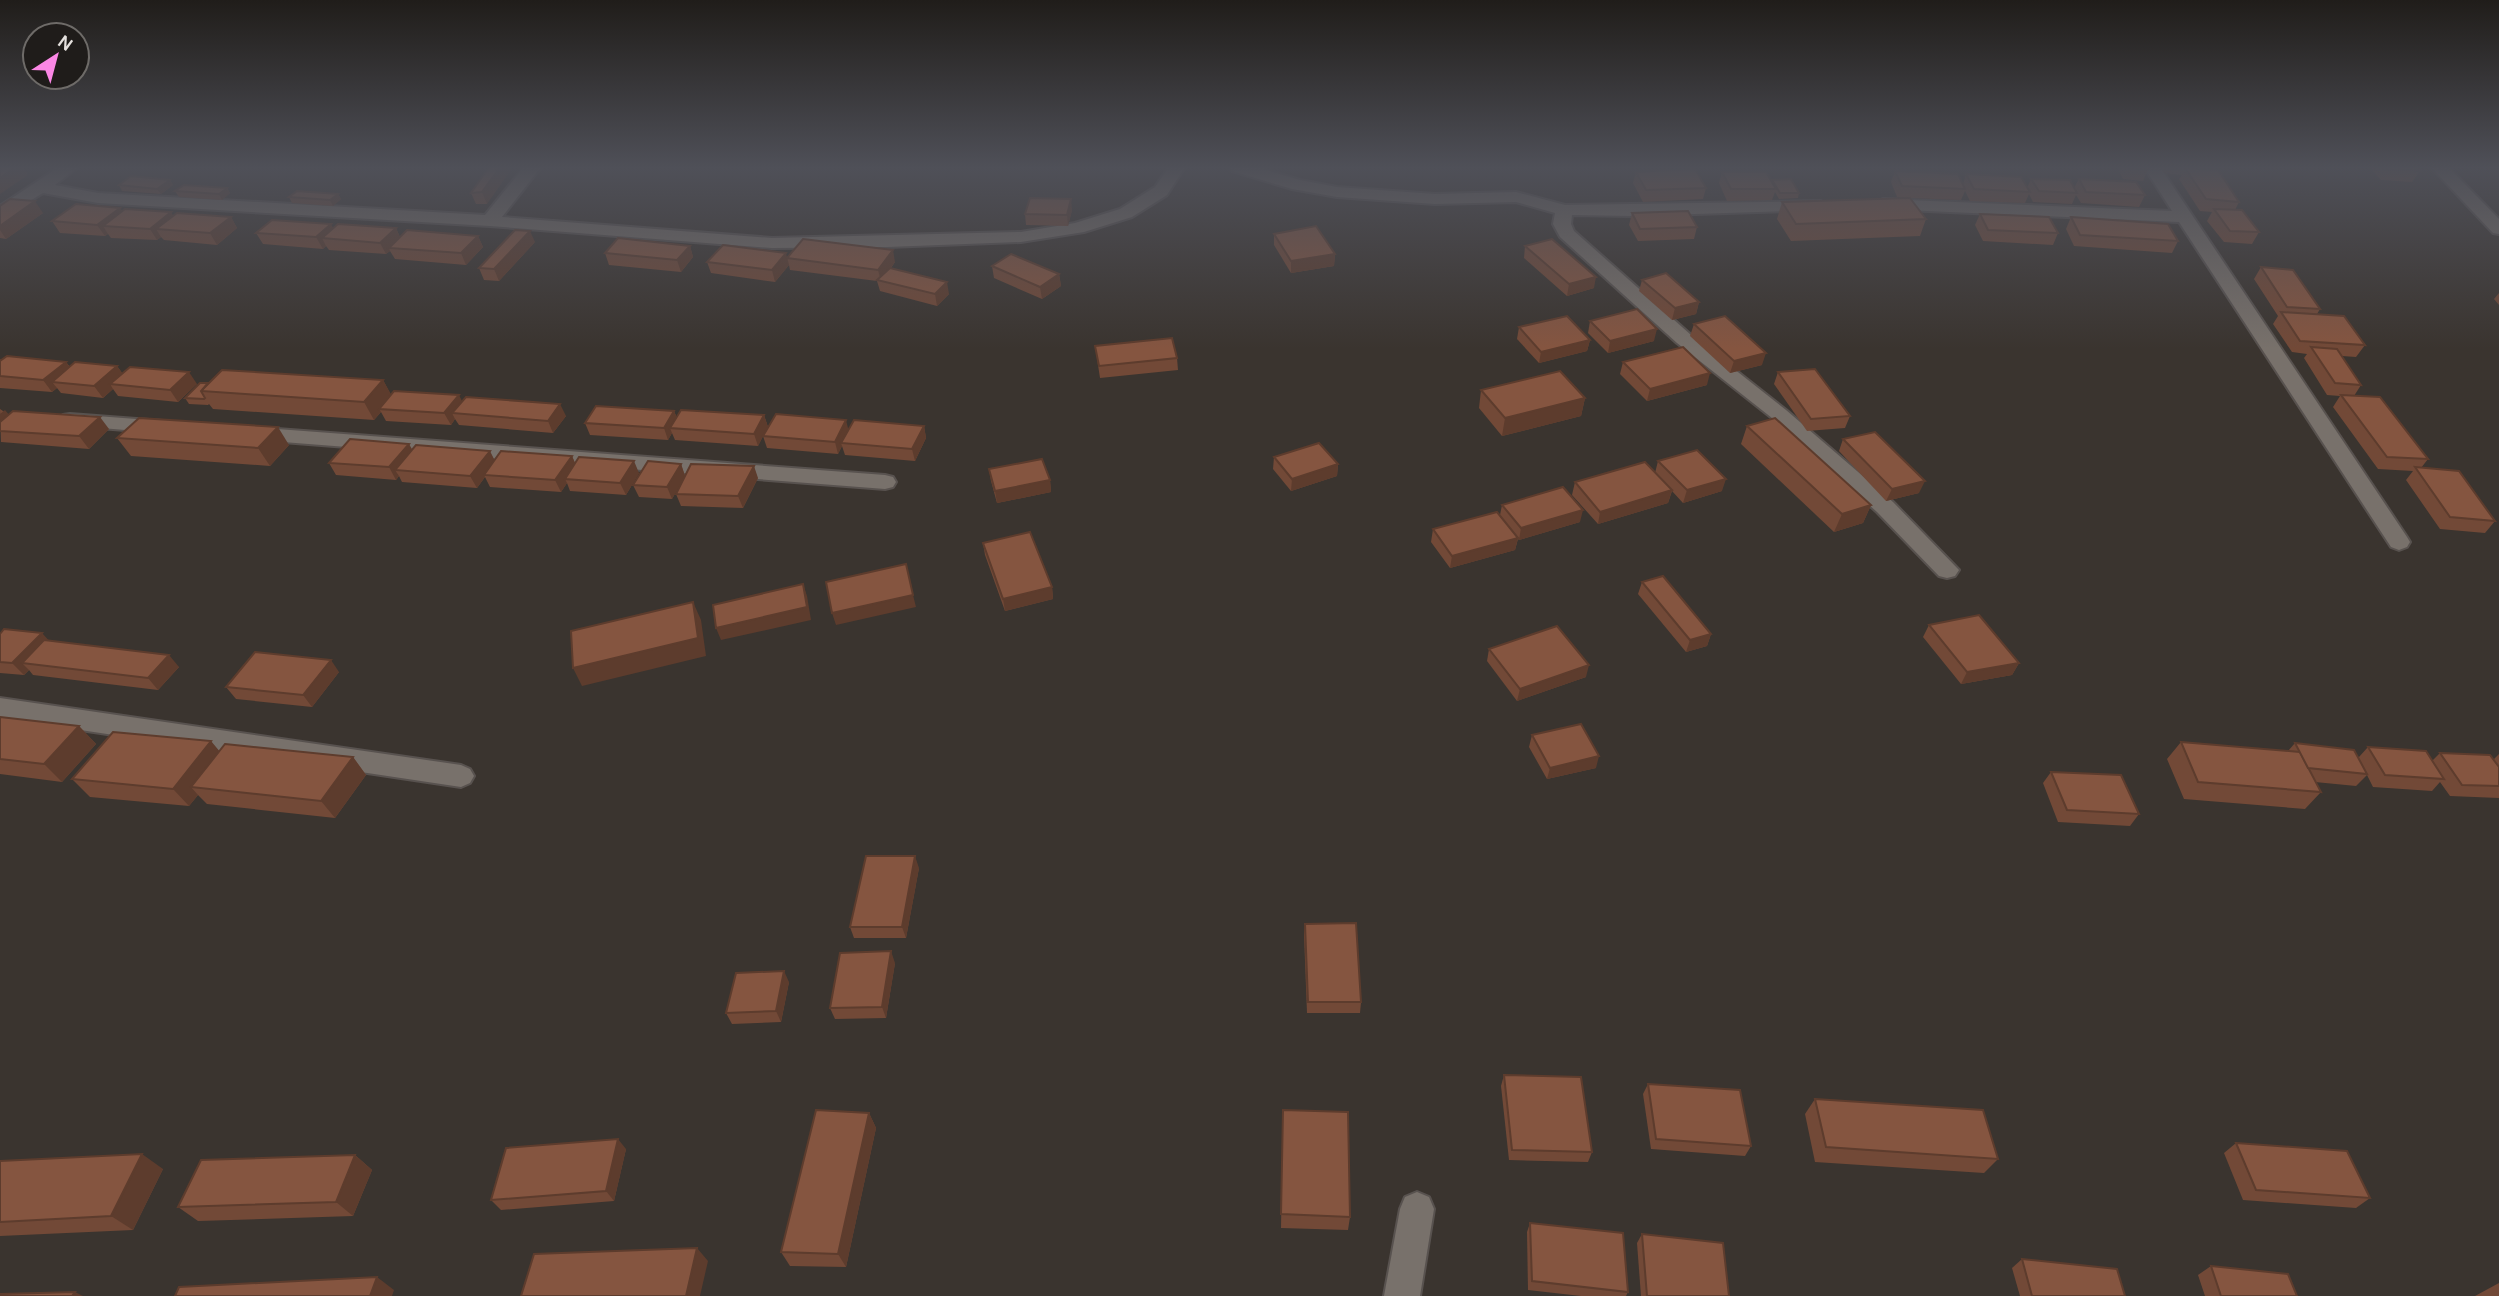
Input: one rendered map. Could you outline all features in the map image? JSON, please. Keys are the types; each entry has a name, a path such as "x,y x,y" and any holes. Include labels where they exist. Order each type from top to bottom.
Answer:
{"street":[{"path":"573,227 772,243 1021,237 1080,227"},
{"path":"1563,227 1566,233 1684,339 1779,414 1876,498 1947,570"},
{"path":"2192,227 2399,542"},
{"path":"55,418 180,428"},
{"path":"235,432 886,482"},
{"path":"0,708 461,776"},
{"path":"1402,1296 1417,1209"}],"building":[{"path":"158,227 217,227 210,233 156,229"},
{"path":"263,227 327,227 316,237 256,233"},
{"path":"334,227 396,228 380,243 322,238"},
{"path":"1317,227 1335,254 1291,261 1274,234"},
{"path":"1639,227 1683,227 1640,229"},
{"path":"1987,227 2055,227 2058,233 1988,230"},
{"path":"2076,227 2170,227 2178,241 2080,235"},
{"path":"2227,227 2256,227 2259,232 2230,231"},
{"path":"407,230 478,236 461,253 389,248"},
{"path":"515,230 530,231 494,269 479,268"},
{"path":"618,238 690,246 677,260 605,253"},
{"path":"803,239 893,250 878,270 787,258"},
{"path":"1552,239 1596,277 1569,284 1525,246"},
{"path":"723,245 786,253 772,270 707,262"},
{"path":"1011,254 1059,274 1040,287 992,266"},
{"path":"2261,267 2293,270 2320,309 2287,307"},
{"path":"890,268 947,282 935,294 877,280"},
{"path":"1666,273 1699,302 1675,308 1642,280"},
{"path":"1637,309 1657,329 1610,341 1590,321"},
{"path":"2281,312 2344,316 2365,345 2300,341"},
{"path":"1567,316 1590,340 1541,352 1519,327"},
{"path":"1725,316 1766,353 1734,361 1694,324"},
{"path":"1172,338 1177,358 1099,366 1095,346"},
{"path":"1683,347 1710,373 1650,389 1623,362"},
{"path":"2311,347 2337,349 2361,385 2335,383"},
{"path":"7,356 66,362 43,380 0,376 0,361"},
{"path":"75,362 117,366 94,386 52,382"},
{"path":"130,367 189,372 170,390 110,384"},
{"path":"1815,369 1850,416 1811,419 1778,372"},
{"path":"222,370 383,380 364,402 201,391"},
{"path":"1560,371 1585,398 1505,418 1481,390"},
{"path":"200,383 208,383 201,391 204,399 185,398"},
{"path":"394,391 459,395 444,413 379,409"},
{"path":"2341,395 2380,397 2428,459 2387,457"},
{"path":"466,397 560,404 548,421 452,413"},
{"path":"596,406 674,411 664,428 585,423"},
{"path":"681,410 764,415 754,434 670,428"},
{"path":"13,411 100,417 79,436 0,431 0,422"},
{"path":"776,414 846,420 835,442 763,436"},
{"path":"139,418 278,427 258,448 117,438"},
{"path":"1775,418 1871,505 1842,514 1747,426"},
{"path":"854,420 924,426 912,449 841,443"},
{"path":"1875,432 1925,481 1892,489 1843,439"},
{"path":"350,439 409,444 389,467 329,463"},
{"path":"1319,443 1338,464 1292,479 1274,457"},
{"path":"416,445 490,451 470,476 395,470"},
{"path":"1697,450 1726,479 1687,490 1658,461"},
{"path":"501,451 572,456 555,480 484,475"},
{"path":"579,457 634,461 620,483 565,479"},
{"path":"1042,459 1050,480 995,491 989,469"},
{"path":"648,461 681,464 667,487 633,485"},
{"path":"1645,462 1672,490 1600,512 1575,482"},
{"path":"691,464 754,466 738,496 676,494"},
{"path":"2415,467 2459,471 2495,521 2450,517"},
{"path":"1563,487 1583,510 1521,528 1502,505"},
{"path":"1497,512 1518,538 1452,556 1433,529"},
{"path":"1030,532 1052,587 1003,599 983,543"},
{"path":"906,564 913,595 832,613 826,582"},
{"path":"1663,576 1711,634 1690,640 1642,582"},
{"path":"803,584 807,607 716,628 713,605"},
{"path":"693,602 698,638 573,668 571,631"},
{"path":"1979,615 2019,663 1967,672 1929,625"},
{"path":"1557,626 1589,665 1520,689 1489,649"},
{"path":"4,629 42,633 12,663 0,662 0,634"},
{"path":"44,640 169,655 148,678 22,663"},
{"path":"255,652 331,660 303,695 226,687"},
{"path":"0,717 79,726 44,764 0,759"},
{"path":"1581,724 1599,756 1550,768 1532,735"},
{"path":"113,732 211,741 173,789 72,779"},
{"path":"2181,742 2300,752 2321,792 2198,782"},
{"path":"2295,743 2354,750 2367,774 2308,768"},
{"path":"225,744 353,757 321,801 191,787"},
{"path":"2368,747 2426,751 2444,779 2385,775"},
{"path":"2440,753 2490,755 2499,767 2499,786 2462,785"},
{"path":"2051,772 2121,775 2139,814 2067,810"},
{"path":"866,856 915,856 902,927 850,927"},
{"path":"1356,923 1361,1002 1308,1002 1305,924"},
{"path":"891,951 882,1007 830,1008 840,953"},
{"path":"784,971 776,1011 726,1013 736,973"},
{"path":"1504,1075 1581,1077 1592,1152 1512,1150"},
{"path":"1648,1084 1740,1090 1751,1146 1656,1139"},
{"path":"1815,1099 1983,1110 1998,1159 1826,1147"},
{"path":"816,1110 869,1113 838,1254 781,1252"},
{"path":"1283,1110 1348,1112 1350,1217 1281,1214"},
{"path":"618,1139 606,1191 491,1200 506,1148"},
{"path":"2236,1143 2347,1151 2370,1198 2256,1190"},
{"path":"142,1154 111,1216 0,1222 0,1161"},
{"path":"355,1155 336,1202 178,1207 201,1160"},
{"path":"1530,1223 1623,1233 1628,1292 1532,1281"},
{"path":"1642,1234 1723,1243 1729,1296 1647,1296"},
{"path":"697,1248 686,1296 521,1296 534,1254"},
{"path":"2022,1259 2117,1269 2125,1296 2032,1296"},
{"path":"2211,1266 2288,1274 2297,1296 2221,1296"},
{"path":"377,1277 370,1296 175,1296 179,1287"},
{"path":"75,1292 72,1296 0,1296 0,1294"}]}
